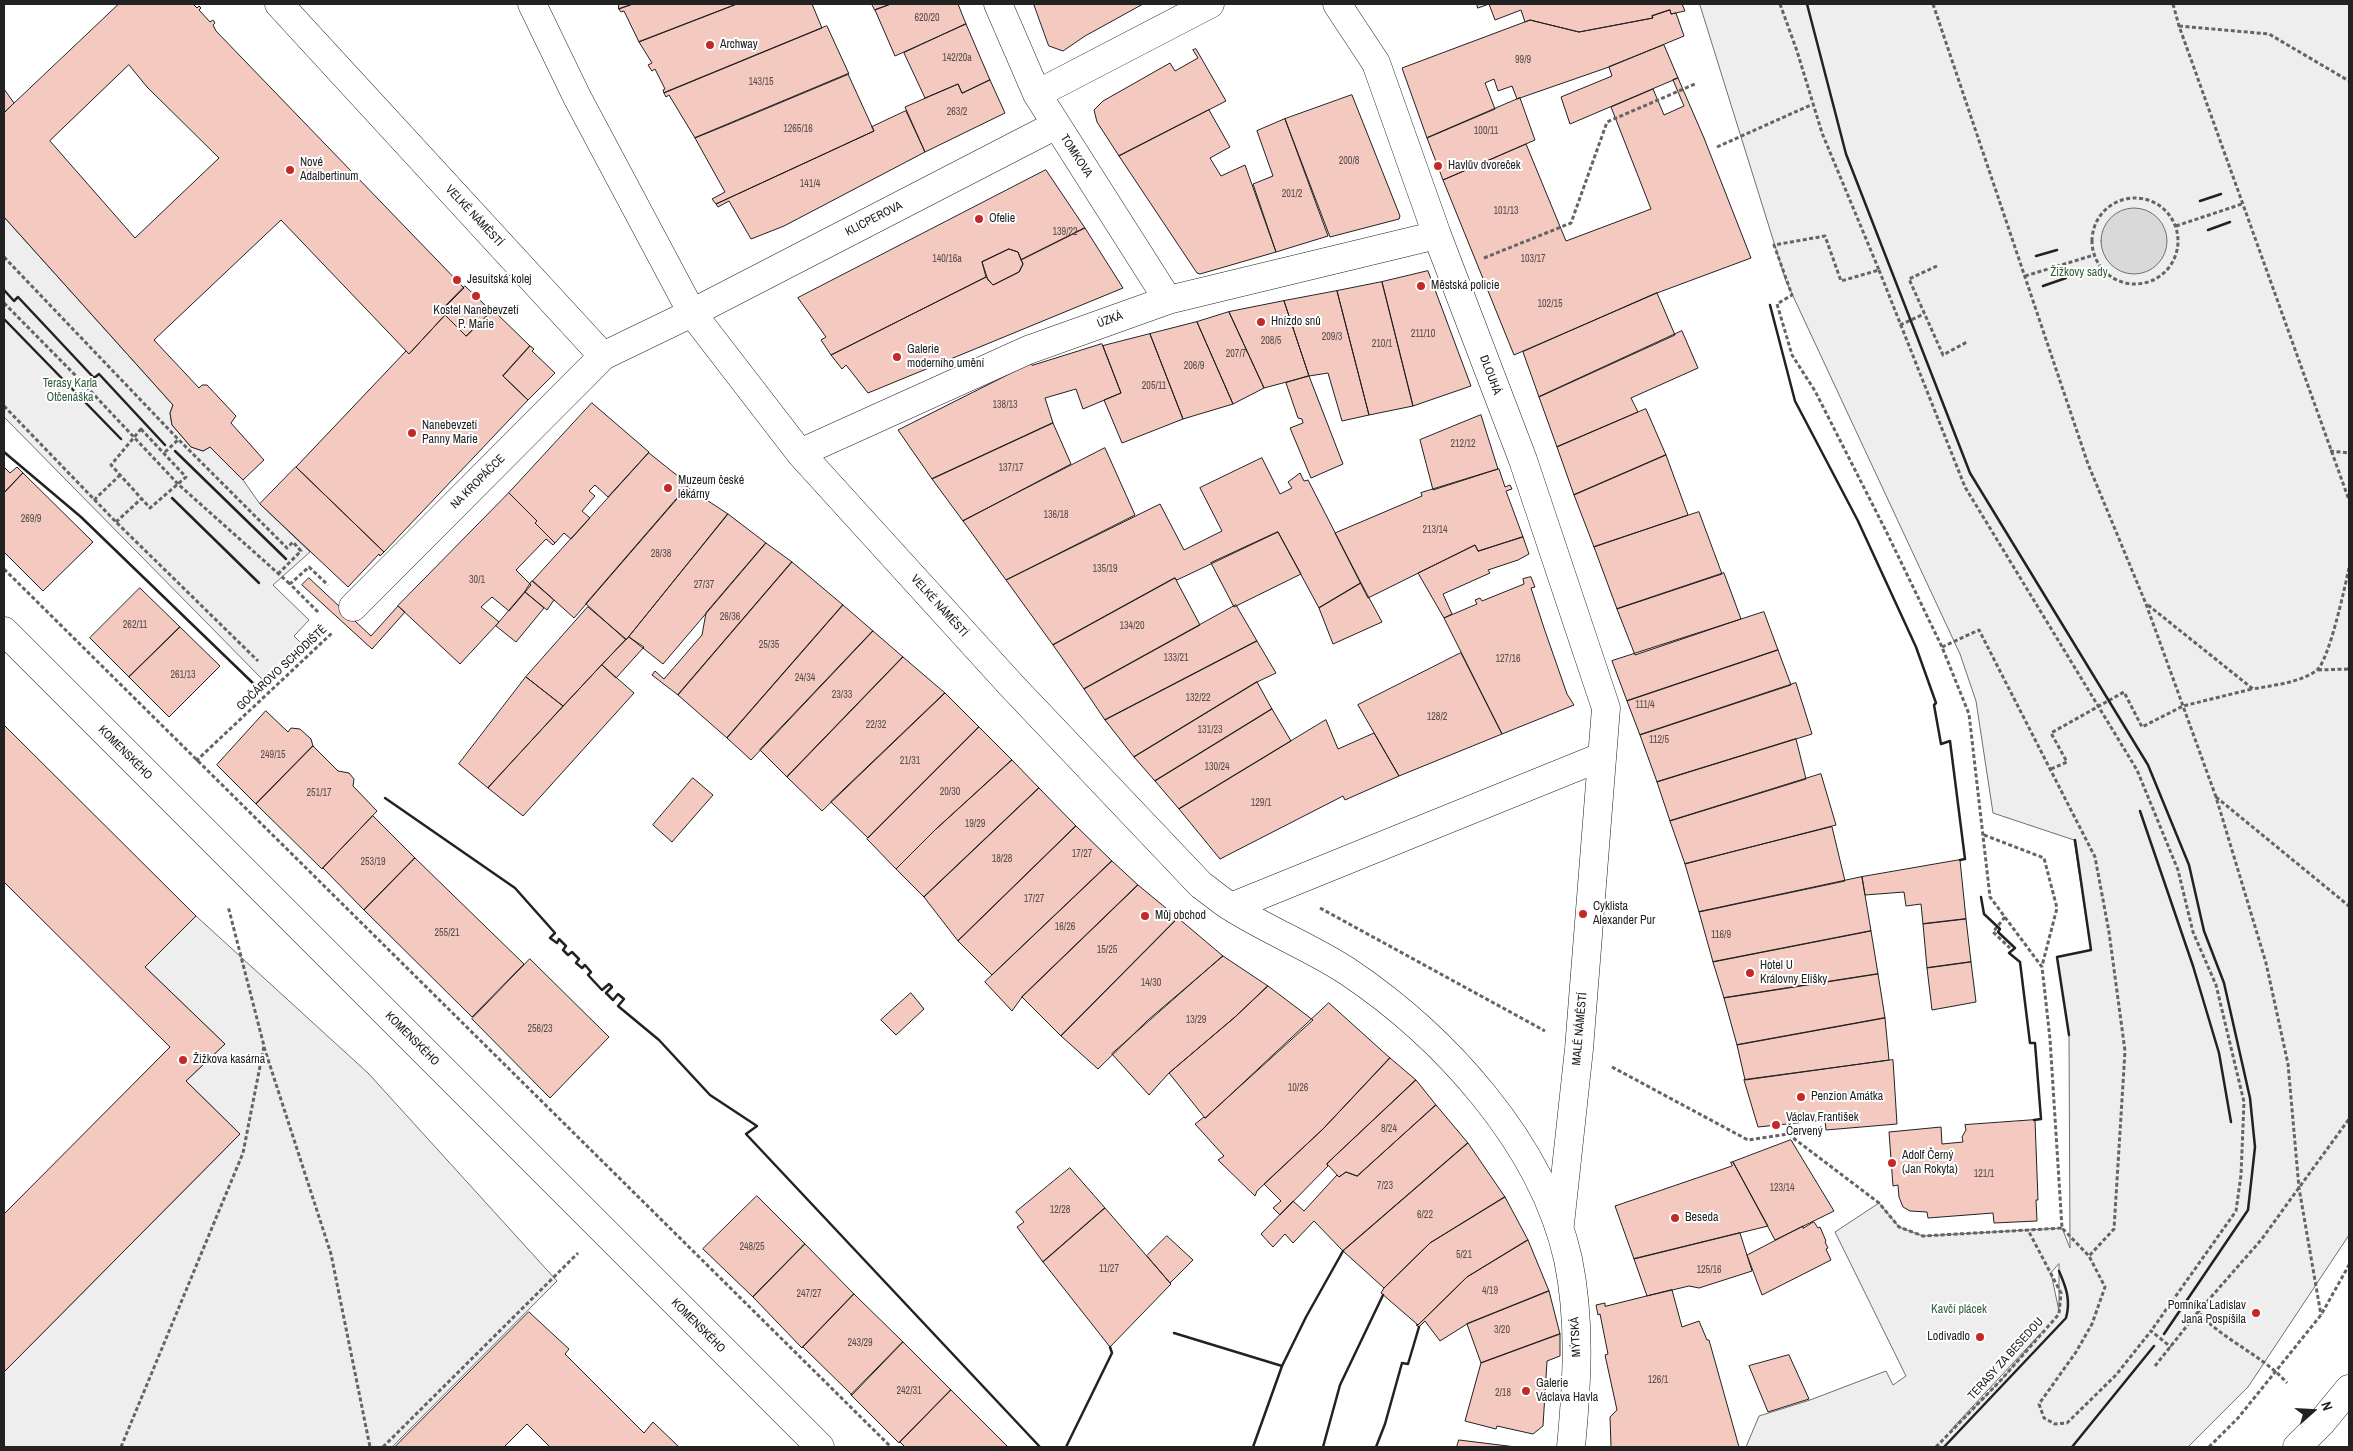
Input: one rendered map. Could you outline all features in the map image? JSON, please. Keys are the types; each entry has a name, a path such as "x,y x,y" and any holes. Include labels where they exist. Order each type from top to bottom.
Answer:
{"street":[{"name":"VELKÉ NÁMĚSTÍ","path":"279,4 603,356"},
{"name":"VELKÉ NÁMĚSTÍ","path":"532,4 577,97 692,313 800,453 1011,685 1201,884 1231,908"},
{"name":"TOMKOVA","path":"998,4 1037,94 1168,300"},
{"path":"1037,94 1210,4"},
{"name":"DLOUHÁ","path":"1337,4 1376,63 1450,271 1522,460 1606,708 1601,757"},
{"name":"KLICPEROVA","path":"692,313 1056,125"},
{"name":"ÚZKÁ","path":"800,453 1028,350 1168,300 1437,235"},
{"path":"603,356 692,313"},
{"name":"NA KROPÁČCE","path":"353,607 603,356"},
{"name":"KOMENSKÉHO","path":"4,631 820,1447"},
{"path":"1231,908 1601,757"},
{"name":"MALÉ NÁMĚSTÍ","path":"1560,1228 1579,1049 1601,757"},
{"path":"1231,908 1293,940 1346,971 1398,1008 1438,1046 1474,1086 1523,1152 1544,1188 1560,1228"},
{"name":"MÝTSKÁ","path":"1560,1228 1573,1291 1577,1330 1577,1373 1571,1447"},
{"path":"2297,1447 2321,1423 2349,1389"}],"path":[{"path":"1780,4 1822,133 1879,270 1965,487 2137,770 2178,870 2193,932 2216,985 2244,1102 2241,1175 2236,1211 2151,1332 2116,1375 2067,1423 2055,1424 2044,1418 2039,1404 2080,1345 2092,1324 2105,1287 2089,1256 2062,1228 2050,1039 2042,967 2057,908 2044,858 1984,835"},
{"path":"1933,4 2088,464 2146,604 2216,797 2266,963 2288,1064 2299,1188 2321,1315"},
{"path":"2173,4 2178,26 2349,500"},
{"path":"2178,26 2269,34 2349,81"},
{"path":"1450,271 1571,223 1607,122 1695,84"},
{"path":"1717,146 1813,104"},
{"path":"2128,198 2142,199 2156,204 2168,213 2176,226 2178,239 2177,253 2171,265 2162,275 2150,282 2136,284 2123,282 2110,276 2100,267 2094,255 2092,240 2094,226 2102,213 2113,203 2128,198"},
{"path":"2176,226 2242,204"},
{"path":"1879,270 1841,281 1825,236 1774,245 1792,295 1777,304 1792,355 1815,391 1942,647 1969,714 1990,897 2042,967"},
{"path":"2025,276 2094,255"},
{"path":"4,257 287,548 293,542 301,551 277,574"},
{"path":"1937,266 1909,278 1943,355 1966,342"},
{"path":"4,303 178,484 277,574 290,584 309,567 353,607"},
{"path":"1900,325 1924,314"},
{"path":"4,406 94,500 258,661"},
{"path":"141,429 165,452 186,477 150,508 111,465 134,437 141,429"},
{"path":"165,452 179,439"},
{"path":"2330,450 2349,453"},
{"path":"94,500 119,476"},
{"path":"116,522 141,499"},
{"path":"2318,670 2324,659 2338,616 2349,568"},
{"path":"4,569 891,1447"},
{"name":"GOČÁROVO SCHODIŠTĚ","path":"290,584 323,616"},
{"path":"2146,604 2253,689"},
{"name":"GOČÁROVO SCHODIŠTĚ","path":"196,761 336,629"},
{"path":"1942,647 1979,630 2096,857 2126,1050 2114,1229 2089,1256"},
{"path":"2051,769 2067,762 2050,732 2124,692 2142,727 2183,706 2290,682 2318,670 2349,669"},
{"path":"2216,797 2349,906"},
{"path":"1282,887 1748,1140 1788,1134 1879,1203 1899,1227 1923,1236 2062,1228"},
{"path":"227,900 264,1046 331,1254 370,1447"},
{"path":"2005,917 1993,932 2010,948"},
{"path":"122,1447 243,1153 264,1046"},
{"path":"2155,1366 2198,1312 2261,1240 2349,1119"},
{"path":"383,1447 601,1229"},
{"name":"TERASY ZA BESEDOU","path":"1936,1447 2001,1380 2059,1314 2061,1293 2028,1230"},
{"path":"2209,1447 2238,1418 2277,1372 2321,1315 2349,1265"},
{"path":"2198,1312 2211,1327 2277,1372 2287,1383"},
{"path":"2151,1332 2171,1347"}],"green space":[{"name":"Žižkovy sady","path":"1700,4 2349,4 2349,1235 2248,1387 2188,1447 1746,1447 1759,1416 1810,1400 1886,1371 1893,1385 1906,1376 1835,1232 1879,1203 1899,1227 1923,1236 2062,1228 2070,1248 2069,1035 2057,957 2091,950 2074,840 1993,813 1976,701 1960,654 1786,281","holes":["2059,1264 2059,1311 2051,1273","2041,1333 2001,1380 1952,1430 1952,1429"]},
{"name":"Terasy Karla Otčenáška","path":"4,217 173,405 170,413 172,425 191,447 203,451 210,447 243,480 260,504 310,552 273,585 309,620 294,636 302,644 264,681 4,417"},
{"path":"196,916 368,1073 557,1281 392,1447 4,1447 4,1372 240,1134 186,1081 225,1044 145,967"}],"shaded area":[{"path":"2134,208 2147,211 2157,218 2164,228 2167,241 2164,254 2157,264 2147,271 2134,274 2121,271 2111,264 2104,254 2101,241 2104,228 2111,218 2121,211"}],"building":[{"name":"Nové Adalbertinum","path":"119,4 193,4 197,8 199,6 201,8 199,10 210,22 213,20 216,31 464,288 441,311 445,315 409,354 281,220 154,340 199,388 202,385 207,385 236,416 231,423 264,460 243,480 210,447 203,451 191,447 172,425 170,413 173,405 4,217 4,113","holes":["129,65 147,87 219,158 135,238 50,141"]},
{"path":"619,4 633,4 619,9"},
{"path":"633,4 737,4 639,42 624,11 621,12 619,9"},
{"path":"737,4 812,4 822,28 664,93 663,90 665,89 655,69 652,71 648,65 652,63 639,42"},
{"path":"872,4 891,4 875,10"},
{"path":"891,4 958,4 966,24 895,56 875,10"},
{"path":"1034,4 1143,4 1085,36 1063,51 1049,46"},
{"path":"1477,4 1489,4 1478,8"},
{"path":"1489,4 1682,4 1685,11 1671,14 1670,10 1652,16 1653,18 1579,32 1530,20 1525,22 1521,10 1495,20"},
{"path":"1670,10 1671,14 1676,13 1684,36 1609,67 1517,99 1512,86 1498,91 1494,79 1485,83 1495,109 1427,138 1402,68 1530,20 1579,32 1653,18 1652,16"},
{"path":"966,24 990,80 962,93 958,84 925,98 904,53"},
{"path":"827,26 849,74 727,125 695,138 669,95 666,97 664,93"},
{"path":"1664,45 1678,78 1570,124 1561,97 1612,76 1609,67"},
{"path":"1196,49 1226,101 1119,156 1097,122 1094,110 1103,101 1170,63 1175,71 1198,58 1193,50"},
{"path":"848,74 874,131 716,204 712,199 725,192 695,138"},
{"path":"1678,78 1704,138 1751,258 1657,293 1514,355 1443,180 1526,144 1566,241 1651,209 1611,107 1653,89 1664,115 1684,106 1673,80"},
{"path":"990,80 1005,113 925,152 905,107 958,84 962,93"},
{"path":"4,89 14,103 4,113"},
{"path":"1352,95 1400,216 1399,219 1330,237 1285,119"},
{"path":"1520,98 1535,140 1443,180 1427,138"},
{"path":"1209,110 1230,147 1210,158 1221,176 1245,165 1276,252 1200,274 1197,273 1119,156"},
{"path":"906,111 925,152 784,226 751,239 729,201 718,207 716,204 874,131 872,127"},
{"path":"1285,119 1328,236 1276,252 1253,184 1273,176 1257,131"},
{"path":"1046,170 1085,228 1021,260 1018,252 1009,249 982,262 986,277 831,355 821,340 826,337 798,298"},
{"path":"1085,228 1123,288 868,393 846,365 842,369 831,355 986,277 993,285 1019,272 1023,264 1021,260"},
{"path":"1009,249 1018,252 1023,264 1019,272 993,285 988,280 982,262"},
{"path":"1428,271 1471,386 1413,406 1382,282"},
{"path":"1382,282 1413,406 1369,415 1337,291"},
{"path":"465,286 487,307 489,305 493,310 466,336 441,311"},
{"path":"1337,291 1369,415 1342,421 1328,373 1309,376 1284,301"},
{"path":"1657,293 1675,335 1539,397 1523,352"},
{"path":"1284,301 1309,376 1264,388 1229,312"},
{"name":"Nanebevzetí Panny Marie","path":"493,310 530,346 503,376 528,400 384,552 296,467 406,351 409,354 445,315 466,336"},
{"path":"1229,312 1264,388 1233,404 1197,322"},
{"path":"1197,322 1233,404 1183,419 1150,334"},
{"path":"1682,331 1698,368 1631,398 1638,412 1557,447 1539,397"},
{"path":"1150,334 1183,419 1122,443 1104,400 1121,393 1103,346"},
{"path":"1102,344 1121,393 1083,409 1076,389 1045,398 1053,423 932,479 898,430 1031,363 1032,365"},
{"path":"530,346 534,349 532,351 555,373 528,400 503,376"},
{"path":"1309,376 1343,464 1311,478 1290,428 1303,423 1302,419 1298,418 1286,383"},
{"path":"592,403 649,452 608,497 595,485 589,491 595,496 582,511 590,518 571,539 564,533 555,543 535,523 537,521 509,493"},
{"path":"1646,409 1666,455 1574,495 1557,447"},
{"path":"1481,415 1498,469 1433,490 1420,440"},
{"path":"1053,423 1071,464 963,521 932,479"},
{"path":"1105,448 1135,515 1006,580 963,521"},
{"path":"649,453 689,485 574,618 533,581"},
{"path":"1666,455 1688,515 1594,547 1574,495"},
{"path":"1262,458 1280,494 1292,488 1288,482 1300,473 1304,481 1308,480 1361,583 1319,608 1278,532 1177,580 1175,578 1053,645 1006,580 1160,504 1184,550 1222,531 1200,488"},
{"path":"4,467 10,473 17,467 23,473 4,493"},
{"path":"296,467 384,552 380,556 379,554 348,587 260,504"},
{"path":"1499,469 1505,487 1510,485 1512,489 1506,491 1523,537 1478,551 1475,545 1368,598 1335,533 1422,496 1421,493"},
{"path":"23,473 93,542 43,591 4,552 4,493"},
{"path":"687,487 728,514 626,640 586,604"},
{"path":"509,493 537,521 535,523 555,543 553,545 546,539 516,570 531,585 509,611 492,597 481,607 499,622 460,664 398,606"},
{"path":"1699,512 1722,574 1617,609 1594,547"},
{"path":"728,514 766,543 663,664 629,637"},
{"path":"1278,532 1301,574 1234,607 1211,563"},
{"path":"1523,537 1529,554 1518,560 1488,570 1490,573 1443,594 1452,614 1444,618 1418,573 1475,545 1478,551"},
{"path":"766,543 792,562 678,695 652,675 655,671 664,679 702,635 706,613"},
{"path":"792,562 843,605 727,738 678,695"},
{"path":"1724,573 1741,619 1635,655 1617,609"},
{"path":"1531,577 1535,587 1531,588 1544,628 1567,694 1574,705 1502,734 1444,618 1477,604 1475,600 1480,598 1482,601 1524,584 1523,579"},
{"path":"309,578 371,636 398,606 405,612 372,649 302,585"},
{"path":"1175,578 1200,625 1084,689 1053,645"},
{"path":"532,581 554,600 547,610 525,592"},
{"path":"1361,583 1382,622 1333,644 1319,608"},
{"path":"140,588 180,627 129,677 90,638"},
{"path":"525,592 544,608 516,642 496,626"},
{"path":"843,605 873,631 751,760 727,738"},
{"path":"1236,605 1257,641 1105,720 1084,689"},
{"path":"588,607 626,639 563,706 526,677"},
{"path":"1764,612 1778,650 1627,701 1612,661"},
{"path":"180,627 220,666 169,717 129,677"},
{"path":"873,631 903,657 787,777 760,750"},
{"path":"629,637 644,647 616,678 602,665"},
{"path":"1257,641 1276,673 1257,682 1134,757 1105,720"},
{"path":"1778,650 1791,685 1640,735 1627,701"},
{"path":"1461,653 1502,734 1399,776 1358,705"},
{"path":"903,657 945,693 822,811 787,777"},
{"path":"602,665 634,693 523,816 488,788"},
{"path":"526,677 563,706 488,788 459,764"},
{"path":"1257,682 1272,709 1155,781 1134,757"},
{"path":"1796,683 1812,734 1657,782 1640,735"},
{"path":"945,693 979,727 868,838 831,802"},
{"path":"1272,709 1291,741 1179,809 1155,781"},
{"path":"266,711 288,732 291,728 300,729 311,739 313,746 256,804 217,765"},
{"path":"1326,720 1338,749 1374,733 1399,776 1345,800 1343,796 1220,859 1179,809"},
{"name":"Žižkova kasárna","path":"4,725 196,916 145,967 225,1044 186,1081 240,1134 4,1372 4,1214 170,1047 4,882"},
{"path":"979,727 1012,760 935,830 896,869 867,839"},
{"path":"1796,739 1806,779 1670,821 1657,782"},
{"path":"313,746 338,771 349,773 354,779 353,786 377,811 322,869 256,804"},
{"path":"1012,760 1039,788 924,897 896,869 935,830"},
{"path":"1821,774 1836,825 1685,864 1670,821"},
{"path":"693,778 713,795 672,842 653,825"},
{"path":"1039,788 1076,826 958,941 924,897"},
{"path":"373,816 415,858 364,910 323,868"},
{"path":"1076,826 1112,861 992,975 958,941"},
{"path":"1832,827 1845,881 1699,912 1685,864"},
{"path":"415,858 524,964 472,1017 364,910"},
{"path":"1960,860 1966,919 1923,924 1921,904 1906,906 1904,892 1865,895 1862,877"},
{"path":"1112,861 1138,885 1022,997 1012,1011 985,982"},
{"path":"1862,877 1871,931 1713,962 1699,912"},
{"path":"1138,885 1178,918 1061,1036 1022,997"},
{"path":"1178,918 1223,956 1148,1020 1098,1069 1061,1036"},
{"path":"1966,919 1971,962 1927,968 1923,924"},
{"path":"1871,931 1878,974 1724,998 1713,962"},
{"path":"1223,956 1268,986 1235,1017 1169,1073 1149,1095 1112,1054"},
{"path":"530,959 609,1037 550,1098 472,1019"},
{"path":"1971,962 1976,1002 1932,1010 1927,968"},
{"path":"1878,974 1885,1018 1737,1045 1724,998"},
{"path":"1268,986 1313,1020 1205,1118 1169,1073 1235,1017"},
{"path":"911,993 924,1009 896,1035 881,1020"},
{"path":"1329,1003 1390,1058 1323,1129 1257,1191 1255,1196 1218,1160 1224,1156 1195,1124 1205,1118"},
{"path":"1885,1018 1889,1060 1745,1080 1737,1045"},
{"path":"1390,1058 1416,1080 1335,1156 1327,1164 1328,1166 1280,1215 1273,1208 1281,1201 1264,1184 1323,1129"},
{"path":"1893,1060 1897,1124 1826,1130 1825,1120 1758,1127 1744,1080"},
{"path":"1416,1080 1436,1105 1357,1176 1346,1172 1339,1177 1327,1164"},
{"path":"1436,1105 1468,1143 1343,1251 1314,1221 1293,1243 1285,1234 1273,1247 1261,1234 1293,1201 1304,1211 1337,1175 1339,1177 1346,1172 1357,1176"},
{"path":"2035,1120 2037,1221 1994,1223 1993,1213 1928,1218 1927,1212 1910,1211 1903,1207 1899,1197 1898,1185 1893,1186 1889,1132 1941,1127 1942,1144 1963,1142 1962,1137 1966,1130 1965,1125"},
{"path":"1791,1140 1834,1211 1775,1240 1733,1162"},
{"path":"1468,1143 1505,1197 1430,1243 1384,1288 1343,1251"},
{"path":"1731,1162 1733,1162 1768,1226 1634,1259 1615,1206 1732,1166"},
{"path":"1070,1168 1105,1208 1043,1262 1017,1227 1024,1222 1016,1212"},
{"path":"757,1196 805,1244 753,1297 703,1249"},
{"path":"1505,1197 1528,1240 1467,1277 1418,1325 1381,1293 1430,1243"},
{"path":"1105,1208 1171,1284 1110,1347 1043,1262"},
{"path":"1814,1222 1818,1228 1820,1227 1831,1260 1762,1295 1747,1255"},
{"path":"1740,1233 1752,1271 1699,1288 1689,1286 1647,1296 1634,1259"},
{"path":"1167,1236 1193,1260 1170,1283 1147,1256"},
{"path":"1528,1240 1549,1291 1467,1324 1440,1341 1425,1321 1419,1327 1416,1325 1467,1277"},
{"path":"805,1244 854,1294 802,1348 753,1297"},
{"path":"1672,1290 1682,1327 1699,1321 1707,1340 1709,1340 1739,1447 1611,1447 1610,1417 1617,1410 1605,1355 1608,1354 1600,1314 1598,1315 1596,1305 1605,1303 1605,1306"},
{"path":"1549,1291 1560,1334 1481,1363 1467,1324"},
{"path":"854,1294 903,1342 852,1395 803,1347"},
{"path":"529,1312 569,1349 565,1354 644,1433 653,1422 679,1447 550,1447 527,1424 504,1447 395,1447"},
{"path":"1560,1334 1560,1356 1547,1361 1543,1426 1533,1434 1497,1426 1496,1429 1465,1421 1481,1363"},
{"path":"903,1342 951,1390 899,1443 851,1395"},
{"path":"1789,1355 1809,1399 1768,1412 1749,1366"},
{"path":"951,1390 1008,1447 905,1447 900,1442"},
{"path":"1459,1440 1516,1447 1457,1447"}],"wall":[{"path":"1807,4 1846,154 1970,473 2148,765 2189,865 2204,931 2224,983 2250,1098 2255,1147 2248,1210 2164,1334"},
{"path":"2200,201 2221,194"},
{"path":"2208,230 2230,222"},
{"path":"2036,256 2057,250"},
{"path":"2043,286 2066,278"},
{"path":"4,290 14,301 18,297 94,378 99,374 165,445"},
{"path":"1770,305 1795,401 1858,521 1916,647 1936,703 1934,705 1941,744 1950,741 1965,859 1960,860"},
{"path":"4,319 121,439"},
{"path":"175,451 286,559"},
{"path":"4,452 81,517 257,687"},
{"path":"172,498 259,583"},
{"path":"385,798 515,888 555,933 550,938 557,943 559,939 566,946 563,950 568,955 572,952 579,959 576,963 582,968 585,965 591,972 588,975 602,990 609,984 612,987 606,993 613,1000 618,994 624,999 618,1006 659,1040 710,1095 757,1126 746,1134 1040,1447"},
{"path":"2140,811 2193,966 2219,1053 2231,1122"},
{"path":"2069,1035 2057,957 2091,950 2075,840"},
{"path":"1981,897 1984,914 2000,929 1998,932 2015,948 2009,953 2020,962 2030,1043 2035,1043 2041,1119 2034,1120"},
{"path":"1253,1447 1282,1366 1306,1317 1343,1251"},
{"path":"1944,1447 2066,1318 2067,1294 2059,1271"},
{"path":"1323,1447 1340,1385 1383,1295"},
{"path":"1376,1447 1385,1424 1402,1363 1408,1364 1419,1327"},
{"path":"1174,1333 1282,1366"},
{"path":"2072,1447 2154,1346"},
{"path":"1066,1447 1112,1353 1110,1347"}],"place":[{"name":"Archway","path":"710,45"},
{"name":"Havlův dvoreček","path":"1438,166"},
{"name":"Nové Adalbertinum","path":"290,170"},
{"name":"Ofelie","path":"979,219"},
{"name":"Jesuitská kolej","path":"457,280"},
{"name":"Městská policie","path":"1421,286"},
{"name":"Kostel Nanebevzetí P. Marie","path":"476,296"},
{"name":"Hnízdo snů","path":"1261,322"},
{"name":"Galerie moderního umění","path":"897,357"},
{"name":"Nanebevzetí Panny Marie","path":"412,433"},
{"name":"Muzeum české lékárny","path":"668,488"},
{"name":"Cyklista Alexander Pur","path":"1583,914"},
{"name":"Můj obchod","path":"1145,916"},
{"name":"Hotel U Královny Elišky","path":"1750,973"},
{"name":"Žižkova kasárna","path":"183,1060"},
{"name":"Penzion Amátka","path":"1801,1097"},
{"name":"Václav František Červený","path":"1776,1125"},
{"name":"Adolf Černý (Jan Rokyta)","path":"1892,1163"},
{"name":"Beseda","path":"1675,1218"},
{"name":"Pomníka Ladislav Jana Pospíšila","path":"2256,1313"},
{"name":"Lodivadlo","path":"1980,1337"},
{"name":"Galerie Václava Havla","path":"1526,1391"}],"park label":[{"name":"Kavčí plácek","path":"1959,1310"}]}
